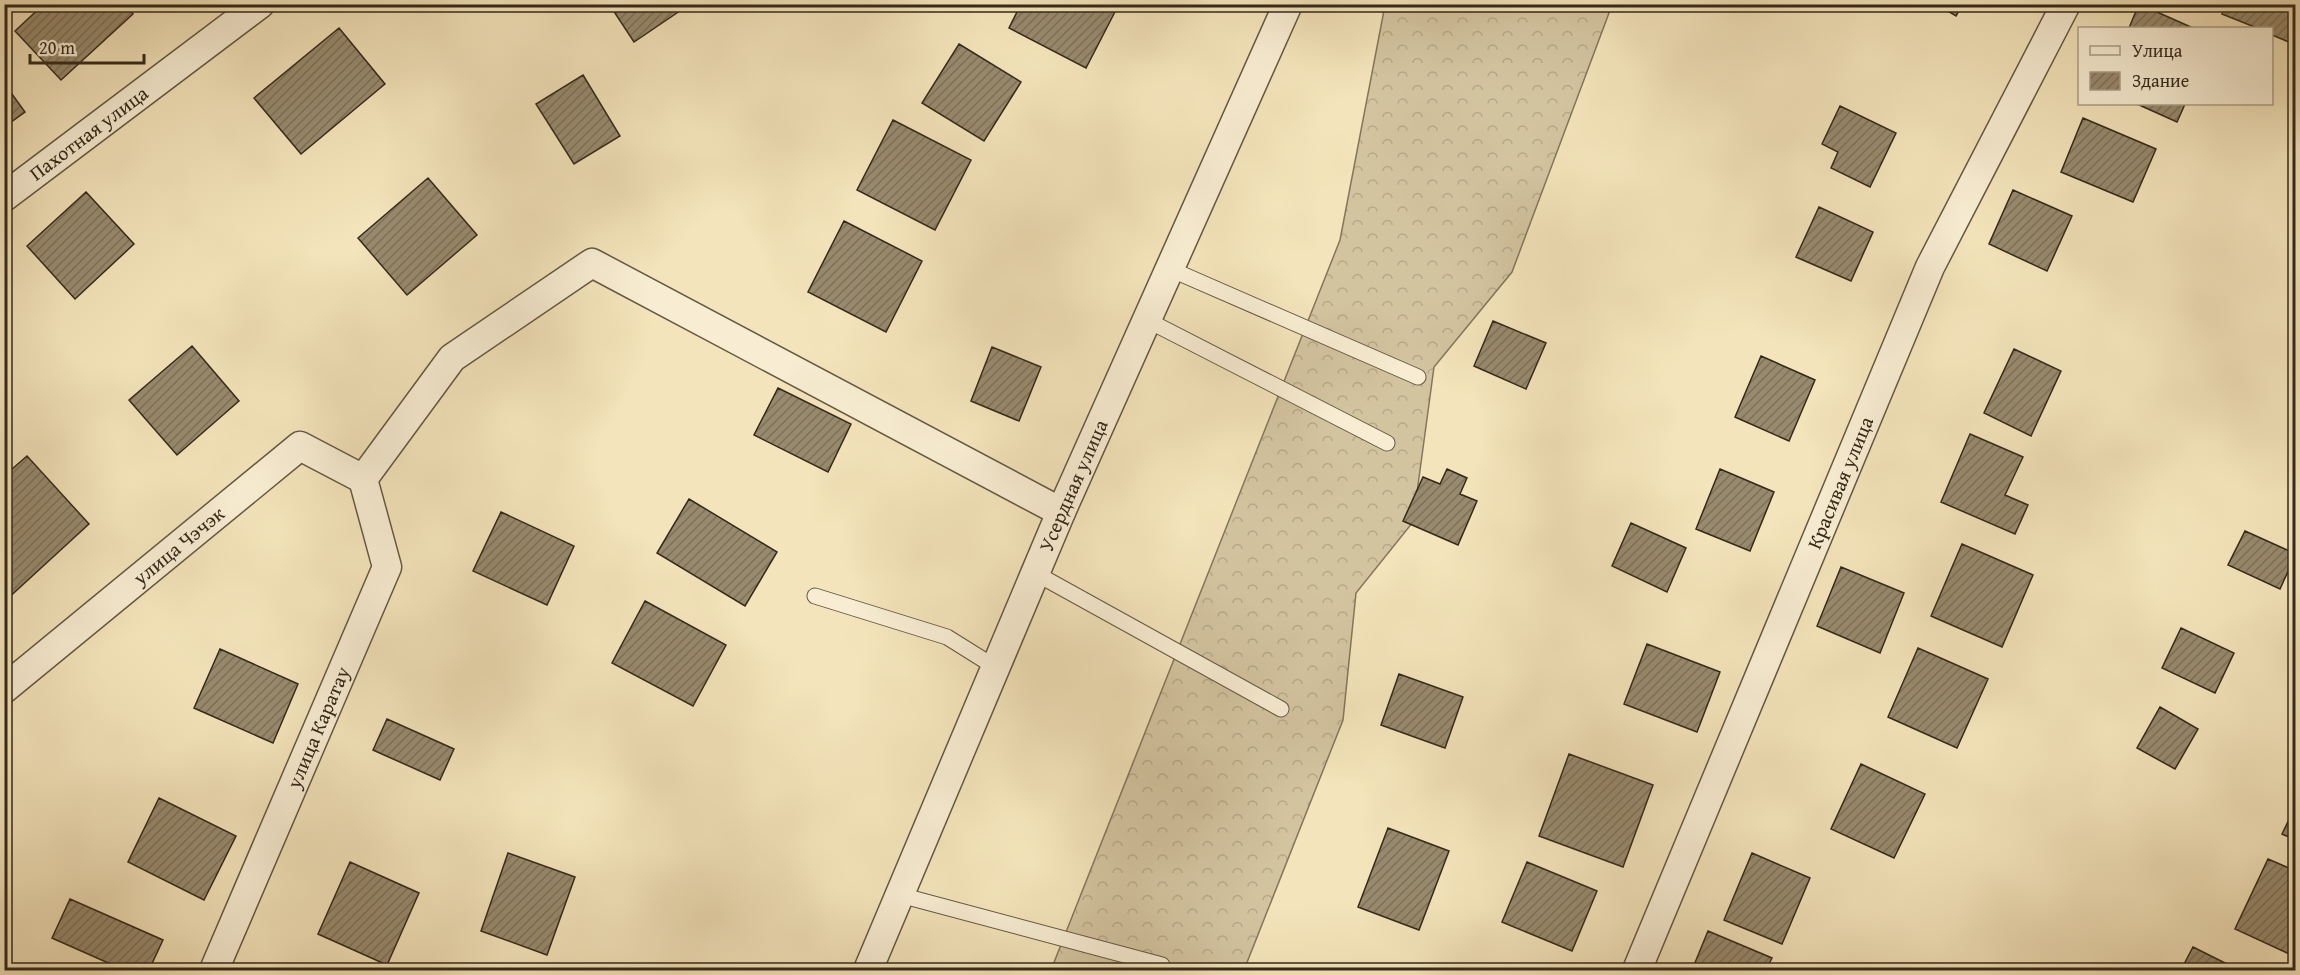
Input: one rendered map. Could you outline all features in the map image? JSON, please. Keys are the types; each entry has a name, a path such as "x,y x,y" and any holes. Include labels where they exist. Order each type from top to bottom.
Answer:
{"street":[{"name":"Пахотная улица","path":"4,196 260,4"},
{"name":"Усердная улица","path":"868,970 1061,512 1288,4"},
{"name":"Красивая улица","path":"1637,970 1930,267 2066,4"},
{"path":"363,479 452,358 592,263 1061,512"},
{"name":"улица Чэчэк","path":"4,689 300,446 363,479"},
{"name":"улица Каратау","path":"214,970 387,567 363,479"}],"lane":[{"path":"1170,269 1418,377"},
{"path":"1147,320 1387,443"},
{"path":"1035,573 1281,709"},
{"path":"814,596 947,637 995,667"},
{"path":"900,895 1162,965"}],"green space":[{"path":"1385,5 1612,5 1512,272 1434,367 1413,522 1356,593 1343,720 1244,970 1051,970 1340,240"}],"building":[{"path":"44,4 124,4 133,14 61,80 15,31"},
{"path":"609,4 690,4 634,42"},
{"path":"1021,4 1119,4 1086,68 1009,28"},
{"path":"1936,4 1963,4 1956,16"},
{"path":"2139,4 2191,27 2129,27"},
{"path":"2225,4 2296,4 2296,45 2273,35 2273,27 2254,27 2222,14"},
{"path":"339,28 385,84 301,154 254,98"},
{"path":"959,44 1021,82 984,141 922,103"},
{"path":"583,75 620,136 574,164 536,104"},
{"path":"4,83 25,112 4,127"},
{"path":"2139,105 2185,105 2177,122"},
{"path":"1840,106 1896,133 1870,187 1831,168 1838,152 1822,144"},
{"path":"2083,118 2156,149 2133,202 2061,172"},
{"path":"893,120 971,160 935,230 857,190"},
{"path":"428,178 477,235 407,295 358,238"},
{"path":"2013,190 2072,216 2047,271 1989,244"},
{"path":"86,192 134,244 75,299 27,246"},
{"path":"1819,207 1873,232 1851,281 1796,257"},
{"path":"844,221 922,261 886,332 808,292"},
{"path":"1493,321 1546,343 1526,389 1474,366"},
{"path":"192,346 239,401 177,455 129,400"},
{"path":"992,347 1041,367 1019,421 971,401"},
{"path":"2014,349 2061,371 2031,436 1984,413"},
{"path":"1761,356 1815,380 1789,441 1735,417"},
{"path":"778,388 851,424 828,472 754,435"},
{"path":"1970,434 2023,457 2005,495 2028,505 2015,534 1941,502"},
{"path":"27,456 89,524 6,600 4,476"},
{"path":"1447,469 1467,478 1460,494 1477,501 1458,545 1403,521 1423,477 1440,484"},
{"path":"1720,469 1774,492 1750,551 1696,529"},
{"path":"689,499 777,552 745,606 657,553"},
{"path":"501,512 574,546 547,605 473,571"},
{"path":"1631,523 1686,548 1667,592 1612,566"},
{"path":"2245,531 2296,554 2280,589 2228,565"},
{"path":"1962,544 2033,575 2002,647 1931,616"},
{"path":"1841,567 1904,593 1880,653 1817,626"},
{"path":"645,601 726,645 693,706 612,663"},
{"path":"2181,628 2234,653 2215,693 2162,668"},
{"path":"1647,644 1720,672 1697,732 1624,704"},
{"path":"1918,648 1988,679 1957,748 1888,717"},
{"path":"220,649 298,684 273,743 194,708"},
{"path":"1399,674 1463,697 1445,748 1381,725"},
{"path":"2160,707 2198,729 2175,769 2137,748"},
{"path":"387,719 454,749 440,780 373,750"},
{"path":"1569,754 1653,785 1623,867 1539,836"},
{"path":"1861,764 1925,794 1894,858 1831,829"},
{"path":"159,798 236,836 204,900 128,862"},
{"path":"2296,805 2296,840 2282,834"},
{"path":"1388,828 1449,851 1419,930 1358,907"},
{"path":"508,853 575,877 547,955 481,931"},
{"path":"1752,853 1810,878 1782,944 1724,920"},
{"path":"2268,859 2296,871 2296,957 2235,929"},
{"path":"350,862 419,893 387,965 318,934"},
{"path":"1527,862 1597,891 1572,951 1502,922"},
{"path":"70,899 163,940 149,970 124,970 52,938"},
{"path":"1708,931 1772,958 1766,970 1692,970"},
{"path":"2193,947 2239,970 2181,970"}]}
